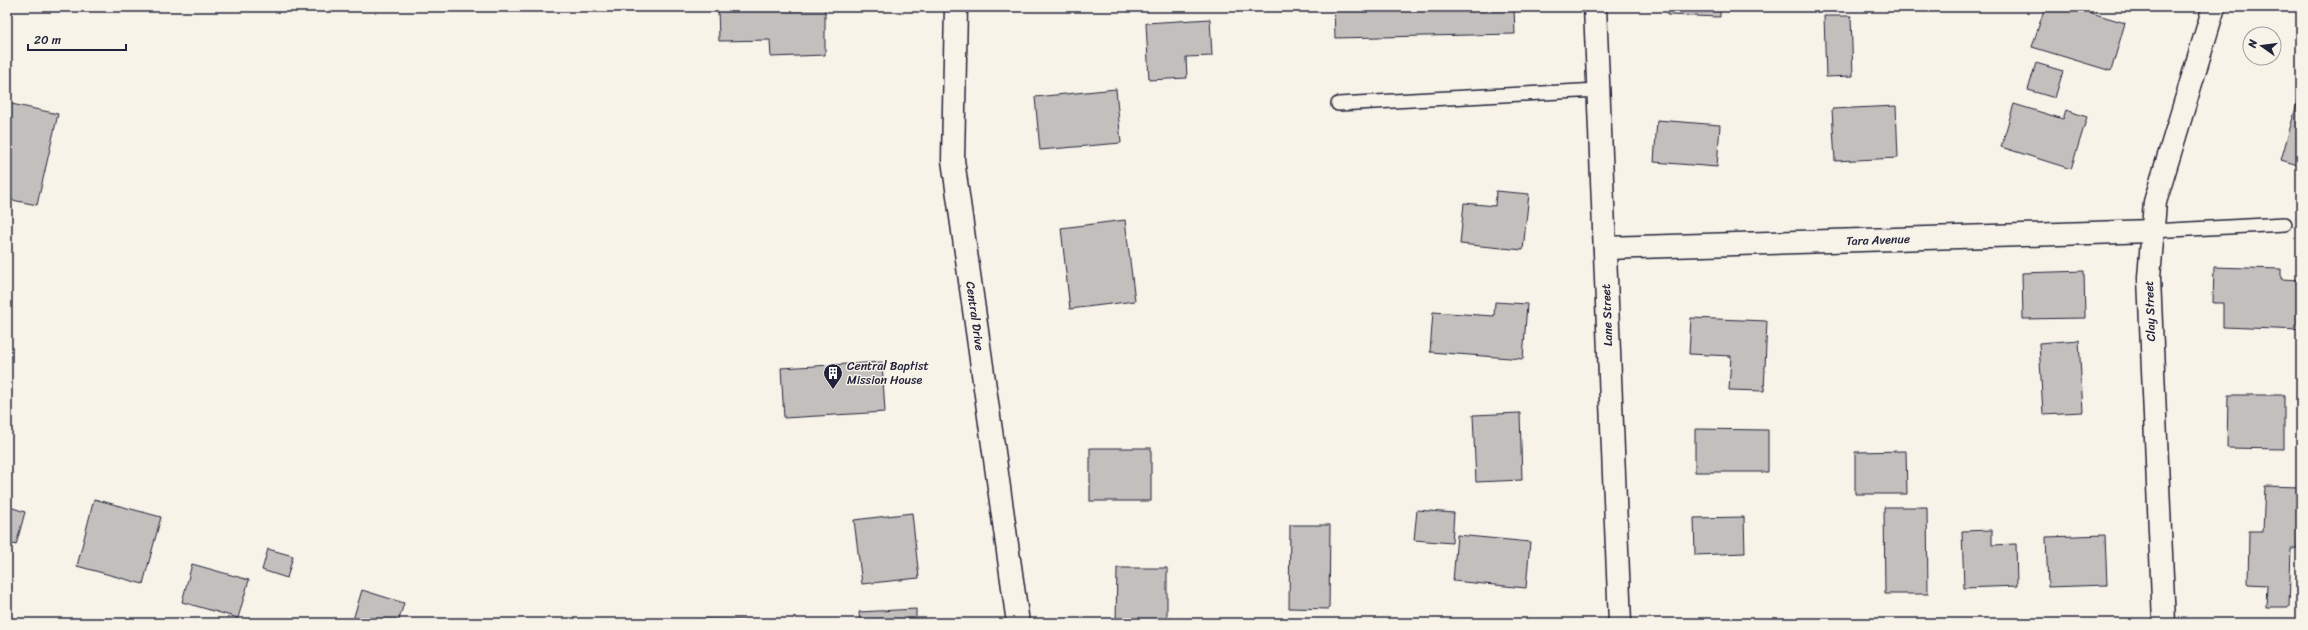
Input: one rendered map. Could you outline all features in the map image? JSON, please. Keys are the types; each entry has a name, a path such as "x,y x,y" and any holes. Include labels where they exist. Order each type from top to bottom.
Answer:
{"street":[{"name":"Central Drive","path":"956,7 953,160 1018,623"},
{"name":"Lane Street","path":"1595,7 1620,623"},
{"name":"Clay Street","path":"2164,623 2149,278 2152,231 2156,202 2214,7"},
{"name":"Tara Avenue","path":"1605,248 2152,231"}],"lane":[{"path":"1338,104 1598,90"},
{"path":"2152,231 2284,224"}],"building":[{"path":"718,7 825,7 825,55 771,57 770,40 719,41"},
{"path":"1027,7 1056,7 1027,10"},
{"path":"1334,7 1514,7 1515,34 1335,38"},
{"path":"1668,7 1720,7 1720,17 1667,15"},
{"path":"2045,7 2072,7 2125,23 2111,71 2032,47"},
{"path":"1824,16 1851,16 1853,76 1826,77"},
{"path":"1210,19 1212,56 1186,57 1187,78 1149,80 1146,23"},
{"path":"2036,63 2063,71 2055,98 2028,90"},
{"path":"1116,89 1121,143 1040,150 1035,97"},
{"path":"2301,93 2301,166 2281,160"},
{"path":"7,103 58,114 37,205 7,199"},
{"path":"2014,104 2063,119 2066,110 2087,117 2071,169 2001,147"},
{"path":"1896,106 1898,158 1835,161 1832,109"},
{"path":"1657,120 1720,125 1717,167 1654,162"},
{"path":"1496,191 1529,194 1523,250 1460,244 1464,203 1495,206"},
{"path":"1125,220 1135,301 1070,309 1061,228"},
{"path":"2214,267 2281,269 2281,279 2301,280 2301,330 2223,327 2223,303 2213,303"},
{"path":"2084,271 2085,318 2023,319 2022,273"},
{"path":"1495,302 1527,304 1523,359 1430,352 1433,312 1494,316"},
{"path":"1691,318 1767,321 1764,391 1729,390 1731,356 1689,354"},
{"path":"2079,340 2083,412 2043,414 2039,343"},
{"name":"Central Baptist Mission House","path":"882,362 885,412 784,418 781,368"},
{"path":"2228,395 2284,395 2284,449 2227,448"},
{"path":"1520,413 1522,480 1476,482 1473,415"},
{"path":"1695,429 1768,430 1768,472 1695,472"},
{"path":"1090,448 1151,448 1151,501 1090,501"},
{"path":"1906,451 1907,494 1855,494 1855,452"},
{"path":"2265,486 2301,487 2301,549 2291,549 2289,607 2266,607 2267,585 2248,584 2249,531 2263,531"},
{"path":"94,499 161,517 143,584 77,566"},
{"path":"7,506 25,512 16,545 7,542"},
{"path":"1884,507 1927,507 1928,594 1885,594"},
{"path":"1417,510 1454,513 1452,543 1414,540"},
{"path":"912,513 919,578 862,584 854,520"},
{"path":"1744,517 1745,553 1695,555 1694,518"},
{"path":"1290,525 1330,525 1329,609 1289,608"},
{"path":"1992,530 1992,545 2016,544 2017,586 1964,588 1962,531"},
{"path":"1457,535 1530,542 1526,588 1453,581"},
{"path":"2105,535 2107,585 2048,587 2046,537"},
{"path":"268,549 293,556 287,578 262,570"},
{"path":"192,564 249,580 238,618 182,602"},
{"path":"1117,568 1167,568 1167,623 1116,623"},
{"path":"362,590 404,603 398,623 352,623"},
{"path":"916,609 916,623 860,623 859,612"},
{"path":"700,619 754,620 754,623 700,623"}],"place":[{"name":"Central Baptist Mission House","path":"833,390"}]}
